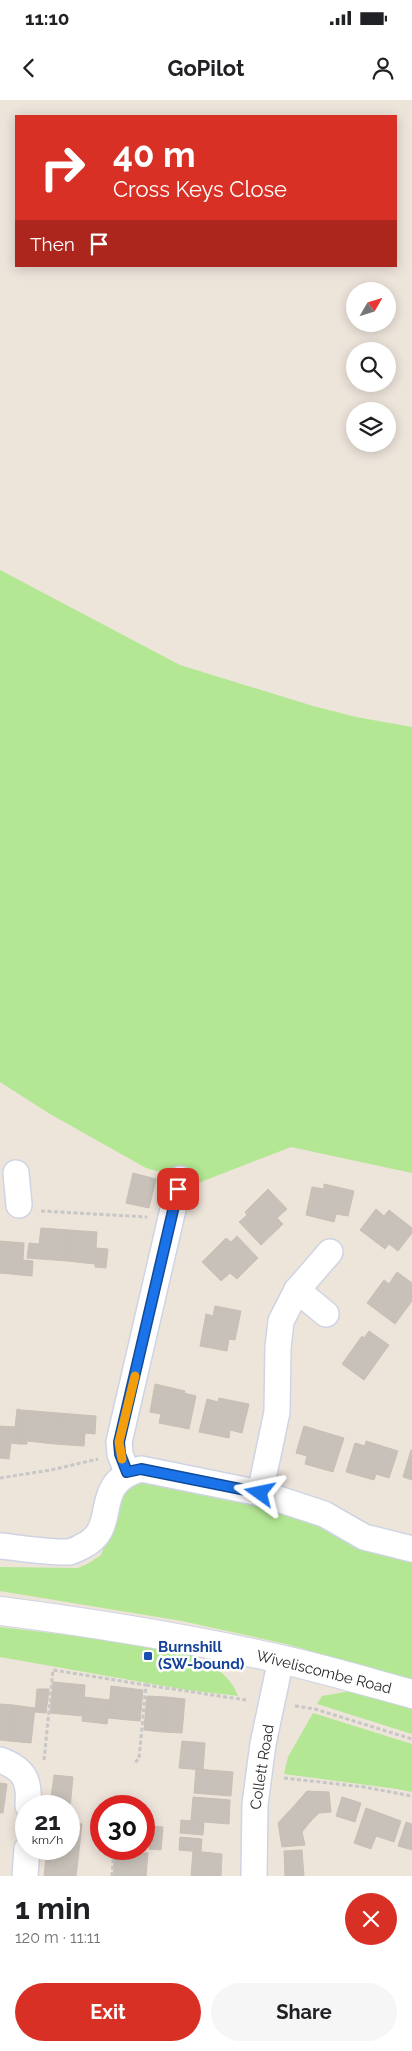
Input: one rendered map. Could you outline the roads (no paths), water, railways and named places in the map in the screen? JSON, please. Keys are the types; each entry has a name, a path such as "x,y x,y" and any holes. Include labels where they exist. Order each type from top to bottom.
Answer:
{"main road":[{"name":"Wiveliscombe Road","path":"0,1611 100,1624 281,1659 412,1694"}],"street":[{"path":"16,1173 17,1206"},
{"path":"0,1546 71,1552 92,1542 103,1529 108,1496 124,1463 119,1442 180,1179"},
{"path":"260,1493 277,1412 278,1348 281,1321 297,1290 330,1252"},
{"path":"297,1290 326,1314"},
{"path":"124,1463 141,1469 260,1493 324,1514 364,1537 412,1549"},
{"name":"Collett Road","path":"254,1876 254,1804 263,1744 281,1659"},
{"path":"0,1760 18,1769 27,1781 29,1795"},
{"path":"25,1876 26,1860"}],"place":[{"name":"Burnshill (SW-bound)","path":"148,1656"}]}
